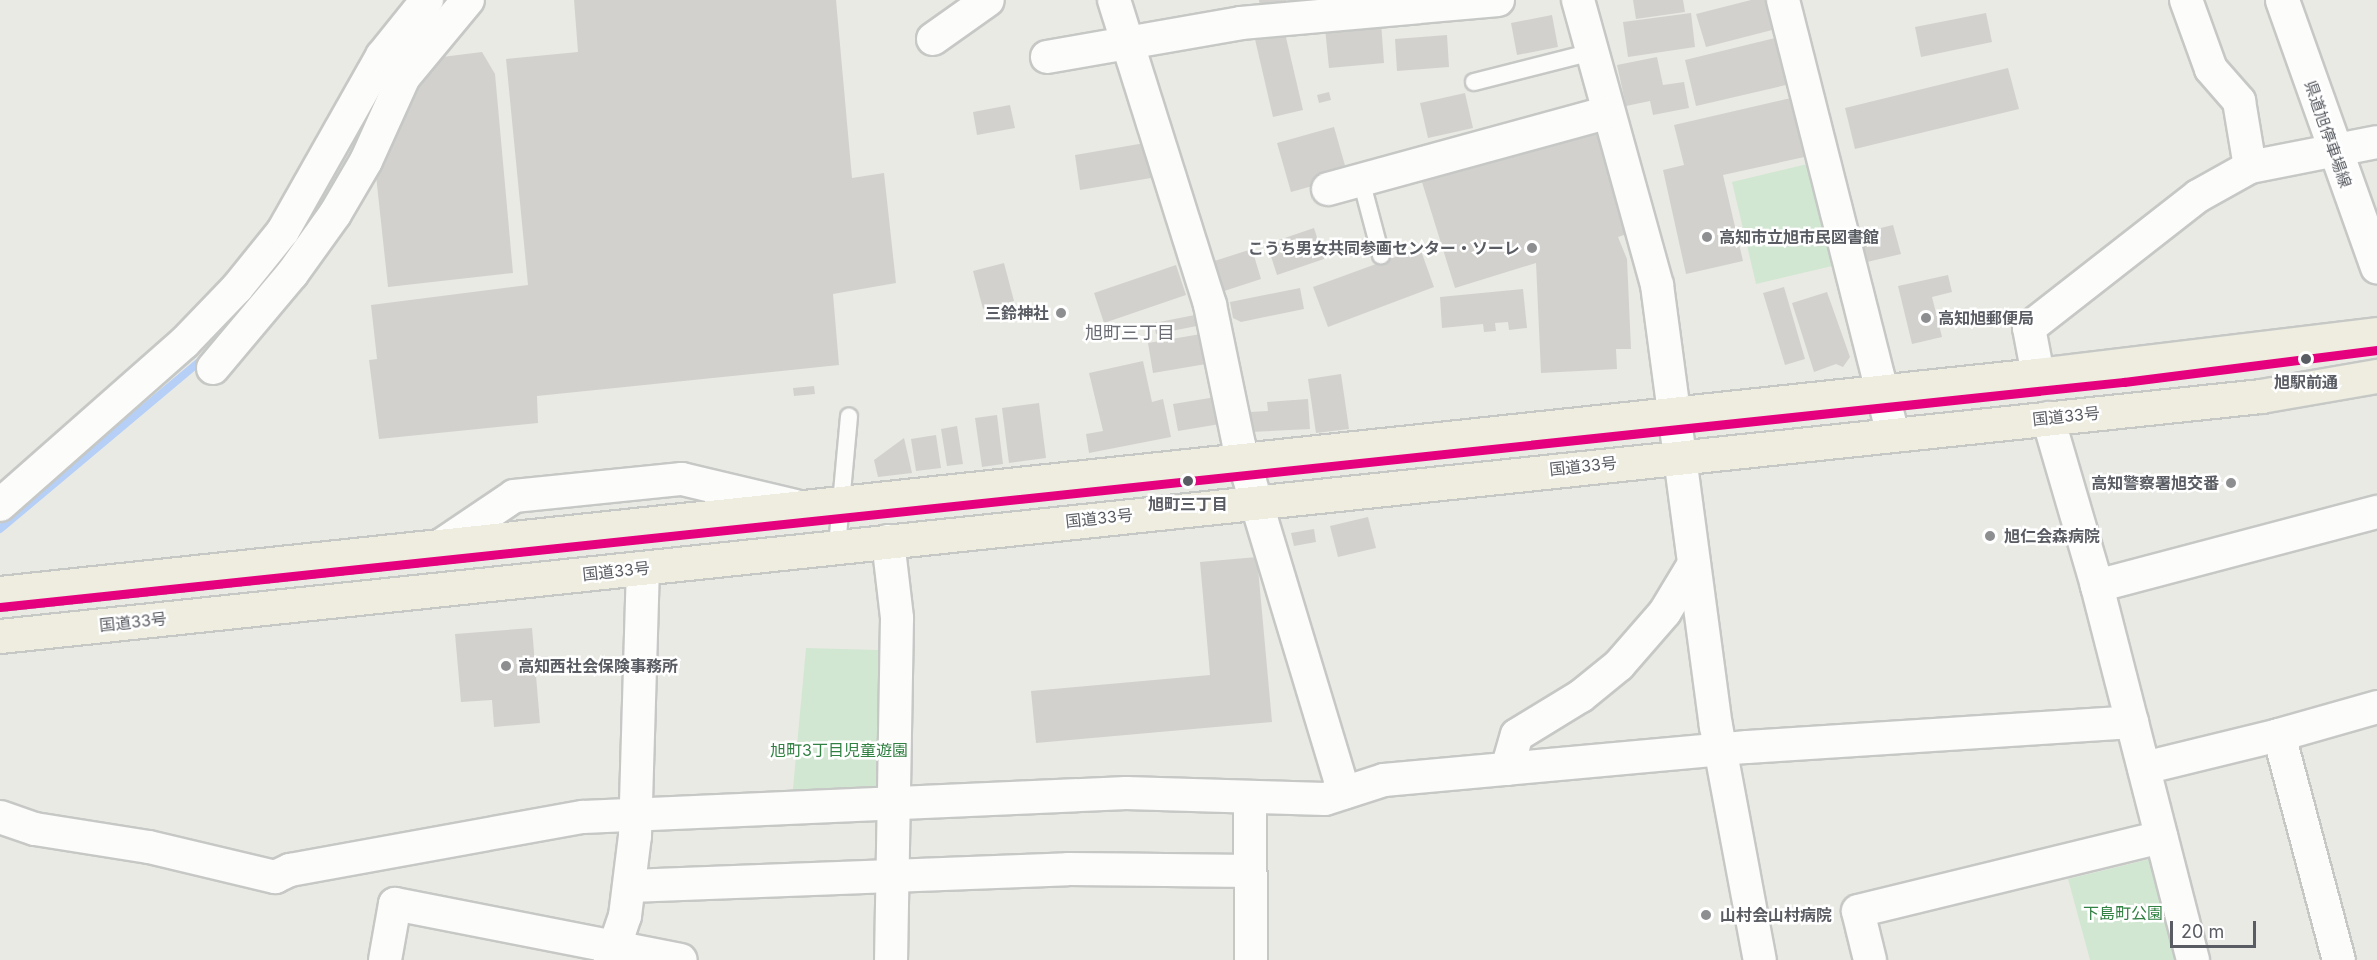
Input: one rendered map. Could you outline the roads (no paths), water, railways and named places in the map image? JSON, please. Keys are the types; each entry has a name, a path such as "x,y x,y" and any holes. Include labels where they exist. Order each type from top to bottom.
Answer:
{"highway":[{"path":"0,592 2038,375 2377,334"},
{"name":"国道33号","path":"0,636 643,569 888,540 1682,455 2261,396 2377,376"}],"main road":[{"name":"県道旭停車場線","path":"2282,0 2333,150 2377,267"}],"street":[{"path":"338,175 382,56 427,0"},
{"path":"0,505 199,357 283,231 338,175 404,78 468,0"},
{"path":"933,39 988,0"},
{"path":"1114,0 1209,305 1243,460 1344,793"},
{"path":"1047,57 1128,40 1295,17 1498,0"},
{"path":"1578,0 1589,54 1605,113 1657,285 1677,413 1694,564 1721,749 1760,960"},
{"path":"1783,0 1893,434"},
{"path":"2186,0 2211,69 2239,101 2250,167"},
{"path":"1328,189 1605,113"},
{"path":"2038,375 2029,328 2198,196 2250,167 2377,142"},
{"path":"2048,418 2097,586 2193,960"},
{"path":"2097,586 2377,512"},
{"path":"888,540 897,618 896,803 891,960"},
{"path":"1507,769 1517,735 1581,696 1619,665 1665,612 1694,564"},
{"path":"612,954 630,886 635,815 643,569"},
{"path":"2144,768 2279,735 2377,707"},
{"path":"0,817 36,829 149,847 275,877 290,870 560,821 635,815 1126,793 1324,799 1384,780 1721,749 2132,722"},
{"path":"2279,735 2339,960"},
{"path":"1250,798 1251,960"},
{"path":"1870,960 1858,911 2161,837"},
{"path":"630,886 1068,869 1250,871"},
{"path":"385,960 395,904 612,954 681,960"}],"lane":[{"path":"1474,82 1589,54"},
{"path":"1361,180 1381,255"},
{"path":"837,546 839,503 849,417"}],"waterway":[{"path":"0,529 204,358"}],"place":[{"name":"高知市立旭市民図書館","path":"1707,237"},
{"name":"こうち男女共同参画センター・ソーレ","path":"1532,248"},
{"name":"三鈴神社","path":"1061,313"},
{"name":"高知旭郵便局","path":"1926,318"},
{"name":"旭駅前通","path":"2306,359"},
{"name":"旭町三丁目","path":"1188,481"},
{"name":"高知警察署旭交番","path":"2231,483"},
{"name":"旭仁会森病院","path":"1990,536"},
{"name":"高知西社会保険事務所","path":"506,666"},
{"name":"山村会山村病院","path":"1706,915"}],"district":[{"name":"旭町三丁目","path":"1130,333"}],"park label":[{"name":"旭町3丁目児童遊園","path":"839,750"},
{"name":"下島町公園","path":"2123,913"}]}
